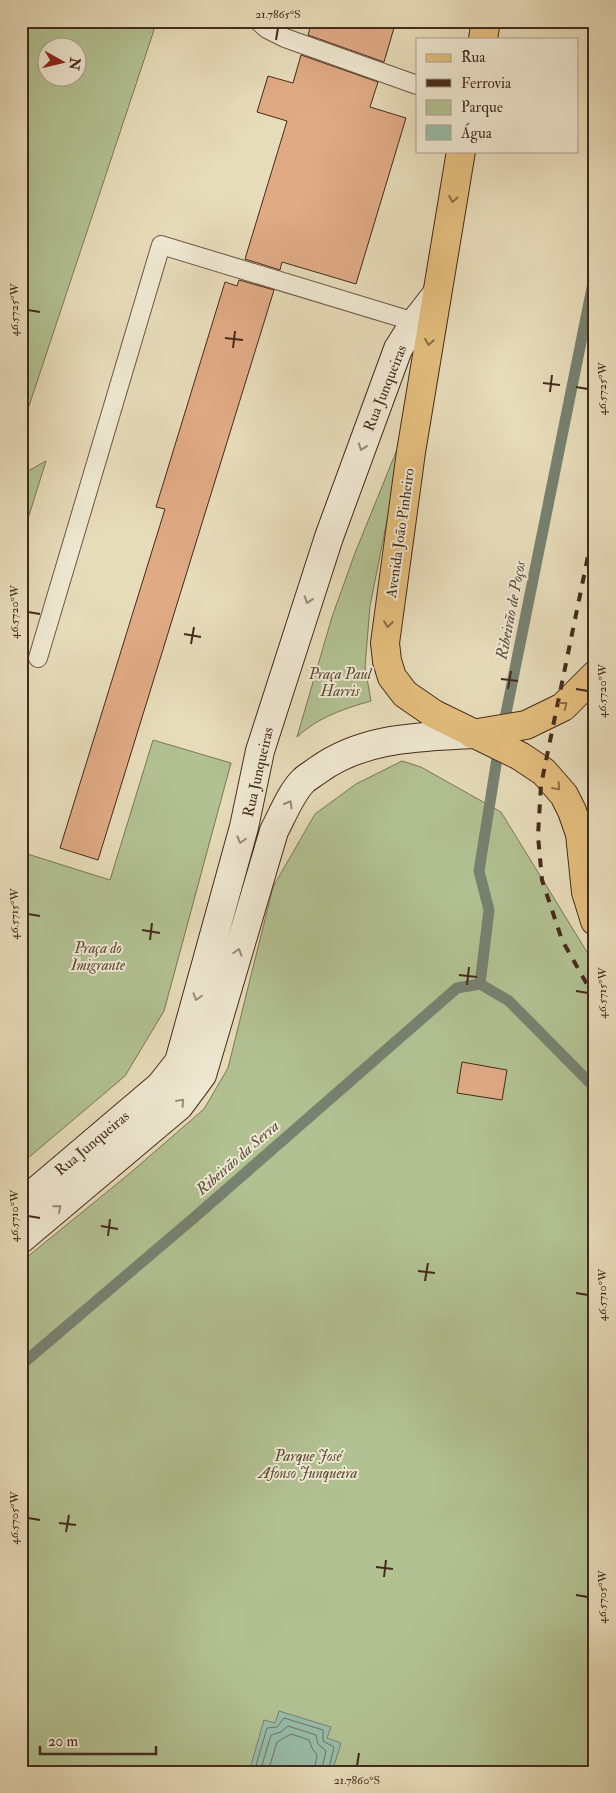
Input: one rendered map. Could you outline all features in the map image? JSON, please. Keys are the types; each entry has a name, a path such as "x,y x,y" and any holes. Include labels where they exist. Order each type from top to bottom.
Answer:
{"main road":[{"path":"483,38 486,21"},
{"name":"Avenida João Pinheiro","path":"462,152 411,452 386,642 387,661 392,677 430,725 472,734"},
{"path":"472,734 526,725 563,707 595,675"},
{"path":"472,734 520,756 544,772 564,795 580,834 586,892 595,921"}],"street":[{"name":"Rua Junqueiras","path":"21,1204 160,1086 179,1062 244,827 260,750 305,608 398,349 415,322 437,294"},
{"name":"Rua Junqueiras","path":"21,1239 179,1106 202,1075 274,831 303,781 331,760 358,748 388,741 430,725"}],"lane":[{"path":"258,21 267,29 285,38 416,85"},
{"path":"38,658 161,245 415,322"}],"green space":[{"path":"21,21 157,21 21,430"},
{"name":"Praça Paul Harris","path":"405,430 370,606 365,667 371,701 332,714 314,724 297,737 332,617 355,553"},
{"path":"46,461 21,541 21,475"},
{"name":"Praça do Imigrante","path":"153,740 231,763 164,1011 125,1076 21,1164 21,852 110,880"},
{"name":"Parque José Afonso Junqueira","path":"402,761 421,767 501,812 595,965 595,1772 21,1772 21,1262 129,1174 204,1109 228,1068 273,887 315,814 356,784"}],"water":[{"path":"279,1711 331,1727 327,1738 341,1743 332,1772 249,1772 264,1720 275,1723"}],"building":[{"path":"312,21 396,21 384,62 308,35"},
{"path":"301,55 378,82 370,107 406,118 356,284 282,262 280,270 245,259 287,121 257,112 268,76 293,83"},
{"path":"239,280 274,290 98,860 60,848 165,509 156,507 225,282 237,286"},
{"path":"462,1062 507,1070 502,1100 457,1093"}],"waterway":[{"name":"Ribeirão de Poços","path":"503,728 595,273"},
{"name":"Ribeirão de Poços","path":"480,984 489,910 479,871 499,746"},
{"path":"480,984 509,1001 595,1088"},
{"name":"Ribeirão da Serra","path":"21,1365 196,1216 457,988 480,984"}],"railway":[{"path":"595,522 541,785 538,836 542,880 562,940 589,988 595,994"}]}
